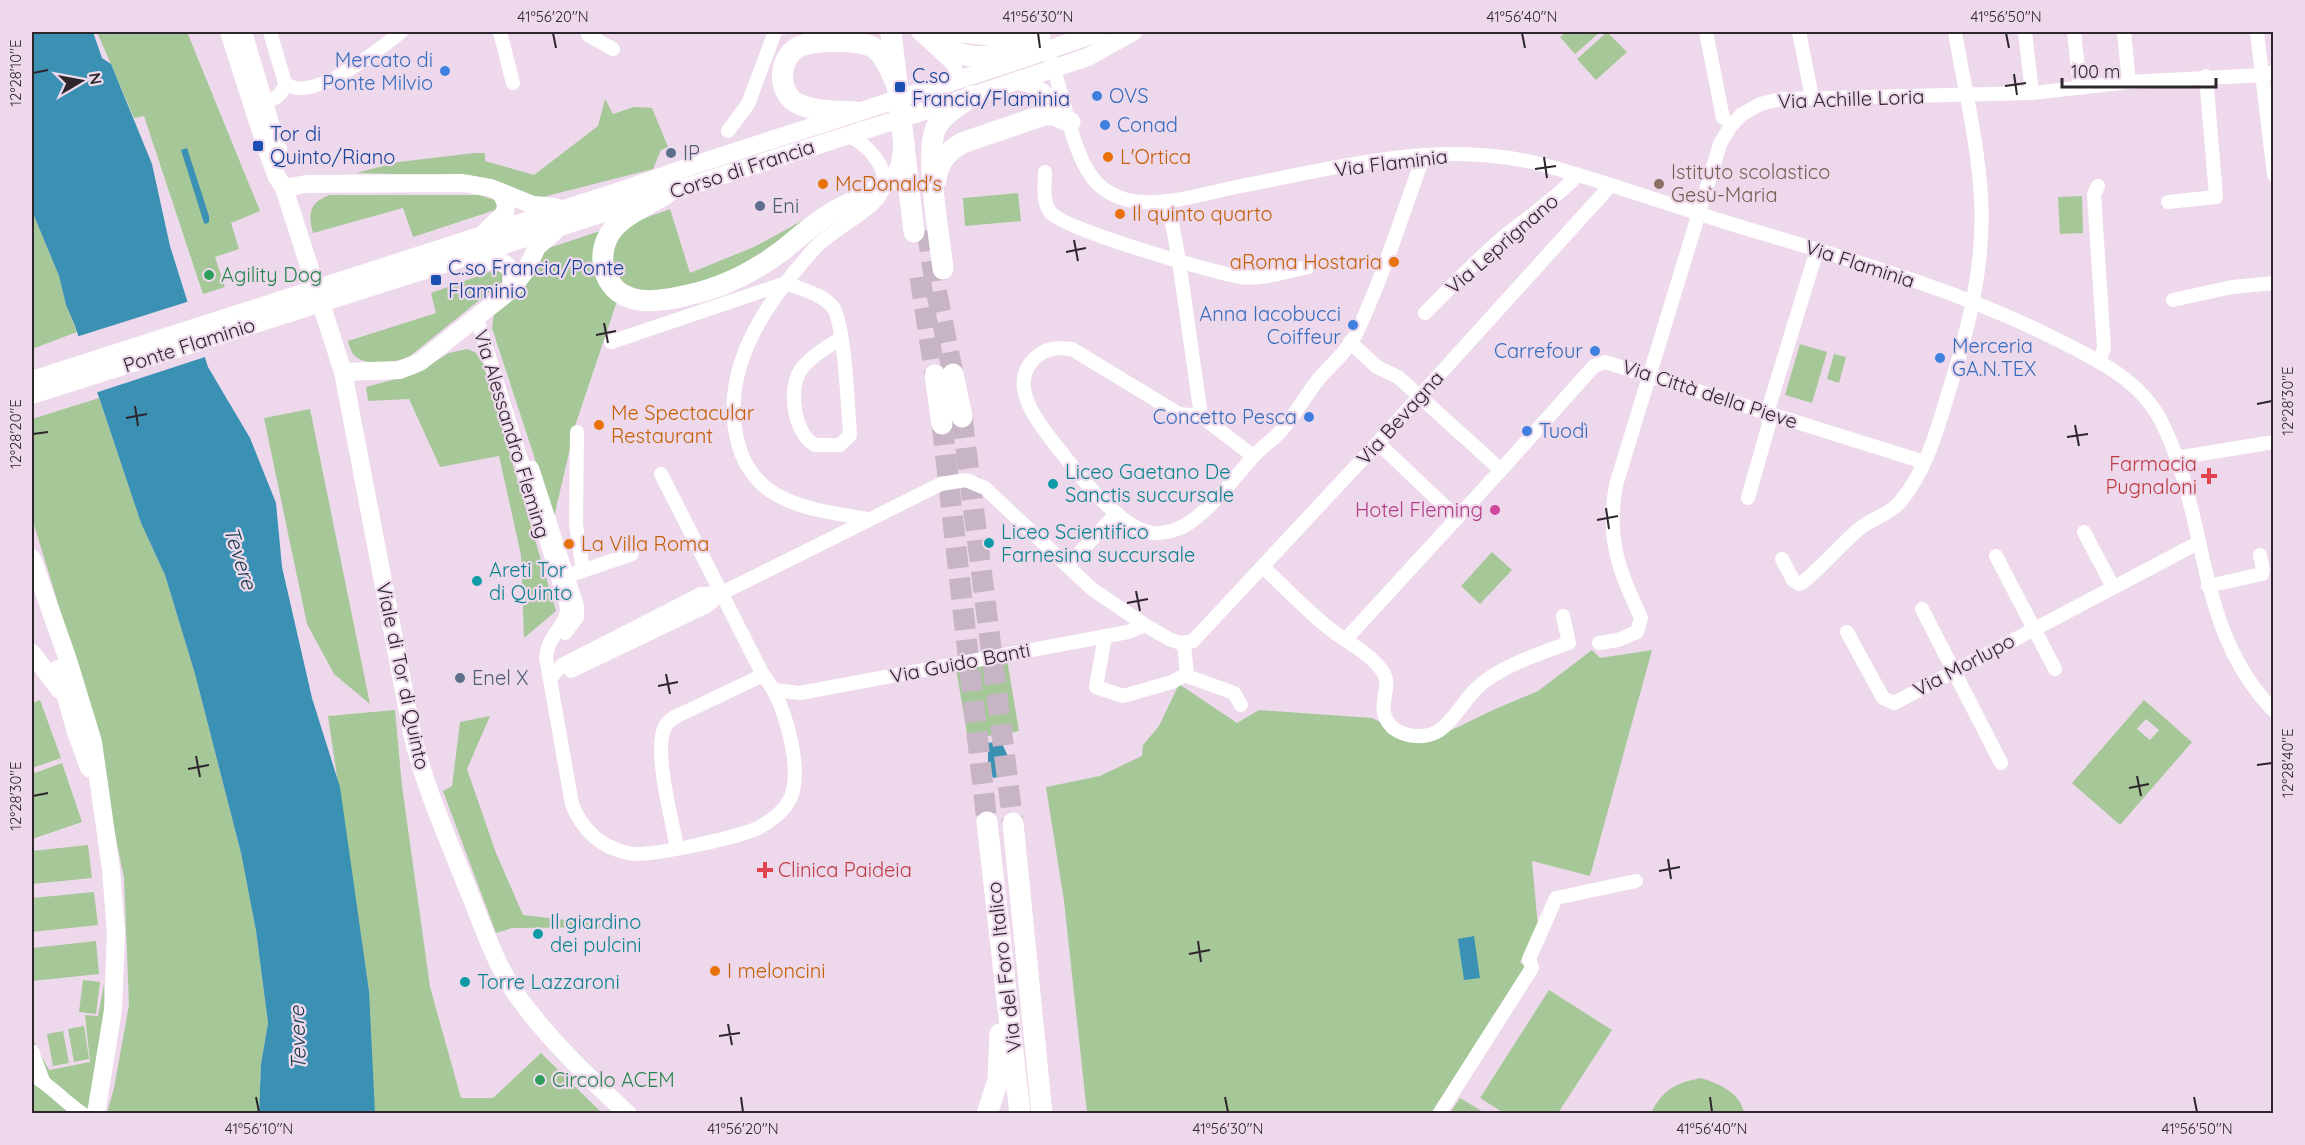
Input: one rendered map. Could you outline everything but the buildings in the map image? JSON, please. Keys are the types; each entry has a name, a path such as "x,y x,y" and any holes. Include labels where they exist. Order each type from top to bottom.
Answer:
{"highway":[{"path":"891,32 904,143 921,231 902,32"},
{"path":"929,32 942,45 966,56 993,56 1021,47 1047,47"},
{"path":"856,112 803,106 790,98 784,86 784,66 791,53 801,46 820,43 845,42 872,46 881,55 896,83"},
{"path":"943,270 931,152 935,128 944,117 972,96"},
{"path":"935,190 942,159 962,143 1044,115 1067,115"},
{"path":"666,194 619,223 608,236 603,247 604,272 609,283 619,292 633,299 655,300 687,295 731,280 770,259 824,218 893,179 901,166 904,143"},
{"path":"942,424 944,375 962,417"},
{"name":"Via del Foro Italico","path":"987,822 1020,1113"},
{"name":"Via del Foro Italico","path":"1013,823 1042,1113"},
{"path":"987,1113 998,1080 1000,1062 994,877"},
{"path":"1027,947 1055,1113"}],"main road":[{"name":"Viale di Tor di Quinto","path":"234,32 265,102 285,175 284,188"},
{"name":"Viale di Tor di Quinto","path":"234,32 267,150 277,177 284,188 343,372 412,733 429,791 500,967 513,989 549,1034 628,1113"},
{"name":"Corso di Francia","path":"345,288 483,234 945,83 1047,47 1100,32"},
{"name":"Corso di Francia","path":"1047,47 1097,53 1133,32"},
{"name":"Corso di Francia","path":"345,288 459,260 1014,82 1047,47"},
{"path":"284,188 306,184 453,182 481,185 537,206 576,205"},
{"path":"483,234 506,213 506,203 500,192"},
{"path":"343,372 395,370 414,365 511,290 522,276 537,247 558,228"},
{"path":"459,260 504,263 513,274 511,290"},
{"name":"Ponte Flaminio","path":"32,380 345,288"},
{"name":"Ponte Flaminio","path":"32,395 345,288"},
{"path":"32,558 89,728 97,762 111,869 116,952 113,1010 96,1113"},
{"path":"32,614 38,610 45,599"},
{"path":"45,599 51,643 68,703 100,798"},
{"path":"32,652 68,703"}],"street":[{"path":"270,32 285,83 291,88 302,89 337,76 371,56 401,32"},
{"path":"500,32 513,83"},
{"path":"590,32 588,35 613,49"},
{"path":"728,130 747,104 776,32"},
{"path":"918,32 937,52 954,65 955,73 945,83"},
{"path":"929,32 1047,47"},
{"path":"1706,32 1724,118"},
{"path":"1799,32 1812,97"},
{"path":"1782,560 1793,580 1799,584 1858,530 1897,505 1907,493 1924,462 1937,432 1974,301 1981,200 1955,32"},
{"path":"2025,32 2032,93"},
{"path":"2074,32 2080,87"},
{"path":"2124,32 2129,82"},
{"path":"2257,32 2268,73 2274,175"},
{"name":"Via Flaminia","path":"1047,47 1067,115 1086,168 1100,186 1123,199 1143,202 1168,201 1355,165 1424,156 1463,155 1518,159 1611,185 1974,301 2099,362 2126,379 2149,402 2165,429 2176,458 2219,624 2234,657 2254,690 2274,711"},
{"name":"Via Achille Loria","path":"1599,643 1618,640 1636,632 1641,618 1619,567 1612,517 1618,473 1650,376 1720,144 1735,121 1753,108 1767,102 1812,97 2032,93 2129,82 2268,73"},
{"path":"2168,202 2216,197 2206,76"},
{"path":"1014,82 1041,88 1067,115"},
{"path":"265,102 279,96 285,83"},
{"path":"848,135 866,146 876,159 883,178 880,195 873,204 826,237 786,283 756,329 742,356 736,375 733,405 740,450 752,474 765,487 775,494 812,508 867,519"},
{"path":"1253,456 1201,416 1179,414 1072,349 1049,350 1039,354 1031,362 1024,380 1027,402 1069,462 1129,524 1161,533 1195,519 1222,495 1253,456 1281,432 1318,380 1355,337 1424,156"},
{"path":"1045,172 1045,199 1049,210 1055,216 1087,231 1179,261 1241,277 1256,278 1308,267"},
{"name":"Via Leprignano","path":"1425,313 1506,235 1562,192 1578,175"},
{"name":"Via Bevagna","path":"1184,643 1196,639 1378,443 1611,185"},
{"path":"2098,186 2094,194 2103,348 2099,362"},
{"path":"1168,201 1201,416"},
{"path":"1748,498 1769,424 1767,413 1817,250"},
{"path":"611,342 786,283 827,301 833,306 839,318 841,338 850,435 840,444 815,445 810,442 803,431 795,408 795,383 802,369 841,338"},
{"path":"2173,300 2232,287 2274,283"},
{"name":"Via Alessandro Fleming","path":"477,318 490,337 577,606 577,616 556,644 547,651"},
{"name":"Via Alessandro Fleming","path":"477,318 567,607 566,617 552,637 547,651"},
{"path":"1346,639 1501,470 1398,377 1377,367 1350,342"},
{"name":"Via Città della Pieve","path":"1501,470 1596,364 1610,363 1924,462"},
{"path":"577,432 576,524 583,571"},
{"path":"2176,458 2274,442"},
{"path":"1378,443 1457,518"},
{"path":"547,651 546,663 569,792 576,814 585,830 610,847 628,853 650,854 677,848 752,830 785,808 793,790 795,762 786,724 773,690 763,675 661,474"},
{"path":"550,679 562,665 701,594 722,593 941,484 962,480 985,488 1092,589 1145,626 1169,639 1184,643 1187,674"},
{"path":"1067,566 1117,513"},
{"path":"2084,531 2112,587"},
{"name":"Via Morlupo","path":"1847,632 1883,698 1890,703 1898,701 2198,543"},
{"path":"568,576 632,554"},
{"path":"2208,586 2262,574 2260,555"},
{"path":"1996,556 2055,669"},
{"path":"1263,567 1333,632 1346,639 1383,672 1386,682 1383,704 1386,719 1398,731 1418,736 1433,734 1442,729 1472,692 1489,678 1545,651 1569,643 1563,616"},
{"path":"1922,609 2001,763"},
{"name":"Via Guido Banti","path":"773,690 800,693 1128,632 1145,626"},
{"path":"1105,636 1096,687 1123,696 1172,682 1187,674"},
{"path":"1187,674 1234,693 1241,705"},
{"path":"677,848 662,756 663,730 669,721 677,716 763,675"},
{"path":"1439,1113 1532,968 1529,959 1556,898 1636,881"},
{"path":"32,1051 37,1078 83,1113"}],"green space":[{"path":"97,32 187,32 260,211 231,223 239,249 215,257 225,287 203,294 144,116 134,118"},
{"path":"1567,32 1600,32 1575,54 1560,37"},
{"path":"1607,32 1627,52 1596,80 1577,59"},
{"path":"605,99 613,114 634,107 652,108 668,147 661,150 653,169 531,200 476,176 356,173 399,162 485,153 485,161 534,175 598,126"},
{"path":"1018,193 1021,221 965,226 963,198"},
{"path":"330,195 479,195 495,200 499,204 495,210 413,237 403,208 313,233 312,209 318,201"},
{"path":"2082,196 2083,233 2060,234 2058,197"},
{"path":"670,209 690,273 754,247 809,217 775,249 716,279 650,295 613,279 613,236 623,226"},
{"path":"32,211 59,276 66,305 77,332 32,349"},
{"path":"606,229 618,298 576,423 554,517 492,328 494,313 540,251"},
{"path":"495,270 502,273 502,282 410,356 397,361 373,363 358,358 352,353 348,341 436,313 431,293"},
{"path":"1800,344 1827,352 1812,403 1785,395"},
{"path":"467,349 475,352 483,363 556,611 524,638 521,555 499,456 440,467 409,399 368,401 366,387 415,374 449,353"},
{"path":"1834,354 1846,357 1839,383 1827,379"},
{"path":"99,398 141,523 165,575 195,674 241,853 256,931 268,1023 261,1064 259,1113 107,1113 114,1088 129,1005 124,878 88,702 32,518 32,419"},
{"path":"310,409 370,704 334,674 307,624 264,418"},
{"path":"1492,552 1512,570 1480,604 1461,586"},
{"path":"1592,650 1600,658 1652,650 1590,876 1532,861 1538,927 1520,962 1525,966 1432,1113 1087,1113 1064,901 1046,787 1100,776 1142,756 1143,745 1159,726 1179,684 1237,723 1259,710 1372,718 1419,742 1538,691"},
{"path":"1007,660 1019,731 968,739 956,668"},
{"path":"40,700 61,758 32,768 32,703"},
{"path":"2144,700 2192,742 2120,825 2072,783","holes":["2146,719 2159,730 2150,740 2137,729"]},
{"path":"395,710 402,786 430,987 461,1098 493,1098 541,1053 602,1113 369,1113 369,991 328,716"},
{"path":"490,716 467,769 496,853 523,915 624,927 512,928 496,933 443,791 452,786 460,722"},
{"path":"62,763 82,822 32,839 32,774"},
{"path":"88,845 92,878 32,884 32,851"},
{"path":"94,892 98,925 32,932 32,898"},
{"path":"96,941 99,974 32,981 32,948"},
{"path":"83,980 100,982 96,1014 79,1012"},
{"path":"104,984 106,1020 90,1113 33,1113 32,1038 49,1070 90,1062 85,1015 98,1016"},
{"path":"1549,990 1612,1030 1558,1113 1504,1113 1480,1098"},
{"path":"84,1026 89,1059 74,1062 68,1029"},
{"path":"63,1031 69,1063 53,1066 47,1034"},
{"path":"1701,1078 1733,1094 1744,1113 1651,1113 1660,1098 1671,1088"},
{"path":"1460,1098 1485,1113 1450,1113"}],"water":[{"name":"Tevere","path":"32,32 93,32 102,58 111,64 152,164 170,246 208,367 250,438 276,503 282,567 312,698 340,787 369,991 375,1113 259,1113 261,1064 268,1023 256,931 241,853 195,674 165,575 141,523 66,305 59,276 32,211"},
{"path":"187,148 209,216 209,222 206,224 181,150"},
{"path":"1001,741 1010,761 1004,764 1002,762 1003,776 993,778 988,764 988,743"},
{"path":"1474,936 1480,978 1464,980 1458,939"}],"pier":[{"path":"190,301 208,356 95,393 76,337"}],"tunnel":[{"path":"927,230 953,374"},
{"path":"920,277 935,375"},
{"path":"962,417 1013,823"},
{"path":"942,424 987,822"}],"place":[{"name":"Mercato di Ponte Milvio","path":"445,71"},
{"name":"C.so Francia/Flaminia","path":"900,87"},
{"name":"OVS","path":"1097,96"},
{"name":"Conad","path":"1105,125"},
{"name":"Tor di Quinto/Riano","path":"258,146"},
{"name":"IP","path":"671,153"},
{"name":"L'Ortica","path":"1108,157"},
{"name":"McDonald's","path":"823,184"},
{"name":"Istituto scolastico Gesù-Maria","path":"1659,184"},
{"name":"Eni","path":"760,206"},
{"name":"Il quinto quarto","path":"1120,214"},
{"name":"aRoma Hostaria","path":"1394,262"},
{"name":"Agility Dog","path":"209,275"},
{"name":"C.so Francia/Ponte Flaminio","path":"436,280"},
{"name":"Anna Iacobucci Coiffeur","path":"1353,325"},
{"name":"Carrefour","path":"1595,351"},
{"name":"Merceria GA.N.TEX","path":"1940,358"},
{"name":"Concetto Pesca","path":"1309,417"},
{"name":"Me Spectacular Restaurant","path":"599,425"},
{"name":"Tuodì","path":"1527,431"},
{"name":"Farmacia Pugnaloni","path":"2209,476"},
{"name":"Liceo Gaetano De Sanctis succursale","path":"1053,484"},
{"name":"Hotel Fleming","path":"1495,510"},
{"name":"Liceo Scientifico Farnesina succursale","path":"989,543"},
{"name":"La Villa Roma","path":"569,544"},
{"name":"Areti Tor di Quinto","path":"477,581"},
{"name":"Enel X","path":"460,678"},
{"name":"Clinica Paideia","path":"765,870"},
{"name":"Il giardino dei pulcini","path":"538,934"},
{"name":"I meloncini","path":"715,971"},
{"name":"Torre Lazzaroni","path":"465,982"},
{"name":"Circolo ACEM","path":"540,1080"}]}
